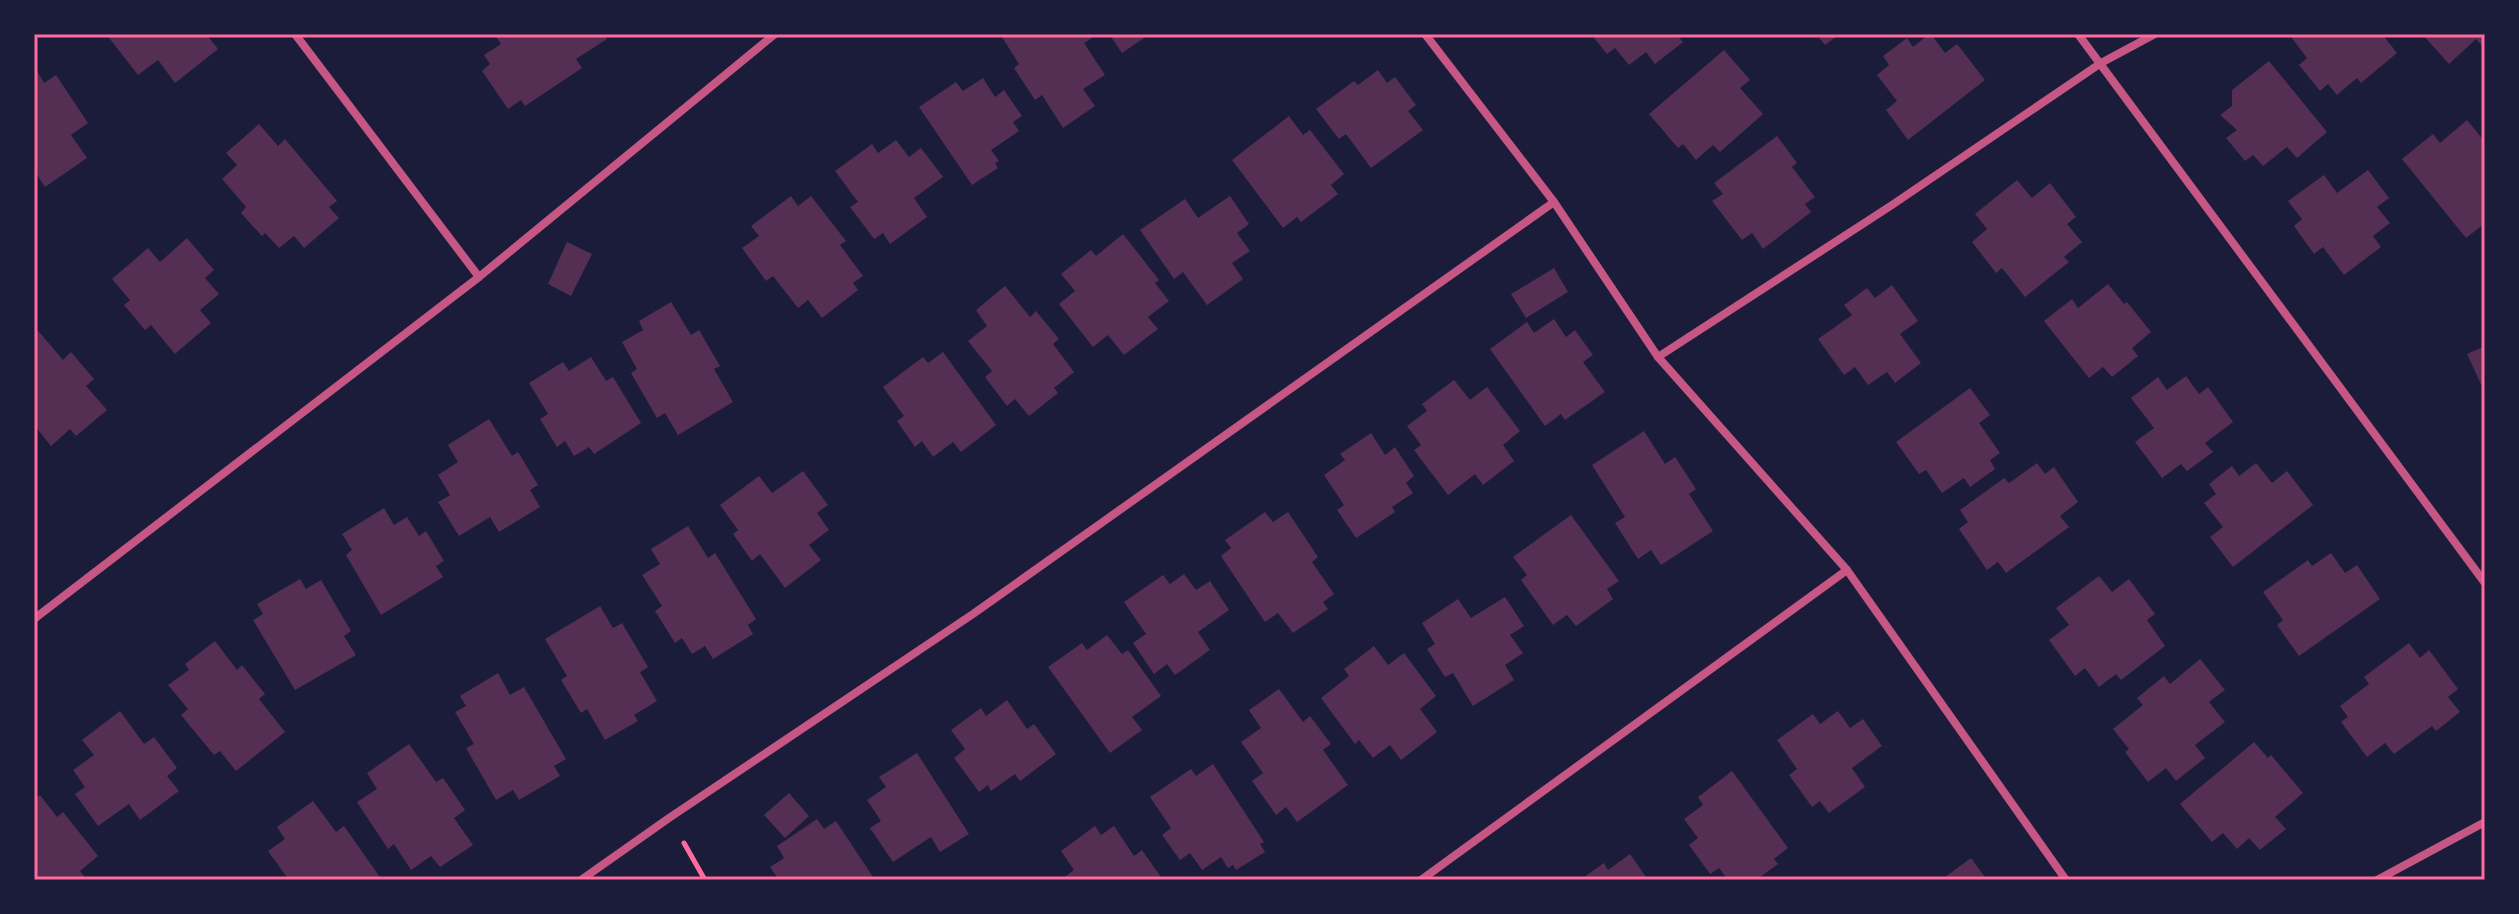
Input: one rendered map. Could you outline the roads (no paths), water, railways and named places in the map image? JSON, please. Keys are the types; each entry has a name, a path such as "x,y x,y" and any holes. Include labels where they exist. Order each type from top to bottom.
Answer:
{"street":[{"path":"295,34 479,277"},
{"path":"34,619 479,277 775,34"},
{"path":"1425,34 1554,202 1658,357 1847,570 2066,880"},
{"path":"2078,34 2485,583"},
{"path":"1658,357 1892,205 2101,63 2155,34"},
{"path":"581,880 973,614 1554,202"},
{"path":"1421,880 1847,570"},
{"path":"2377,880 2485,822"}]}
